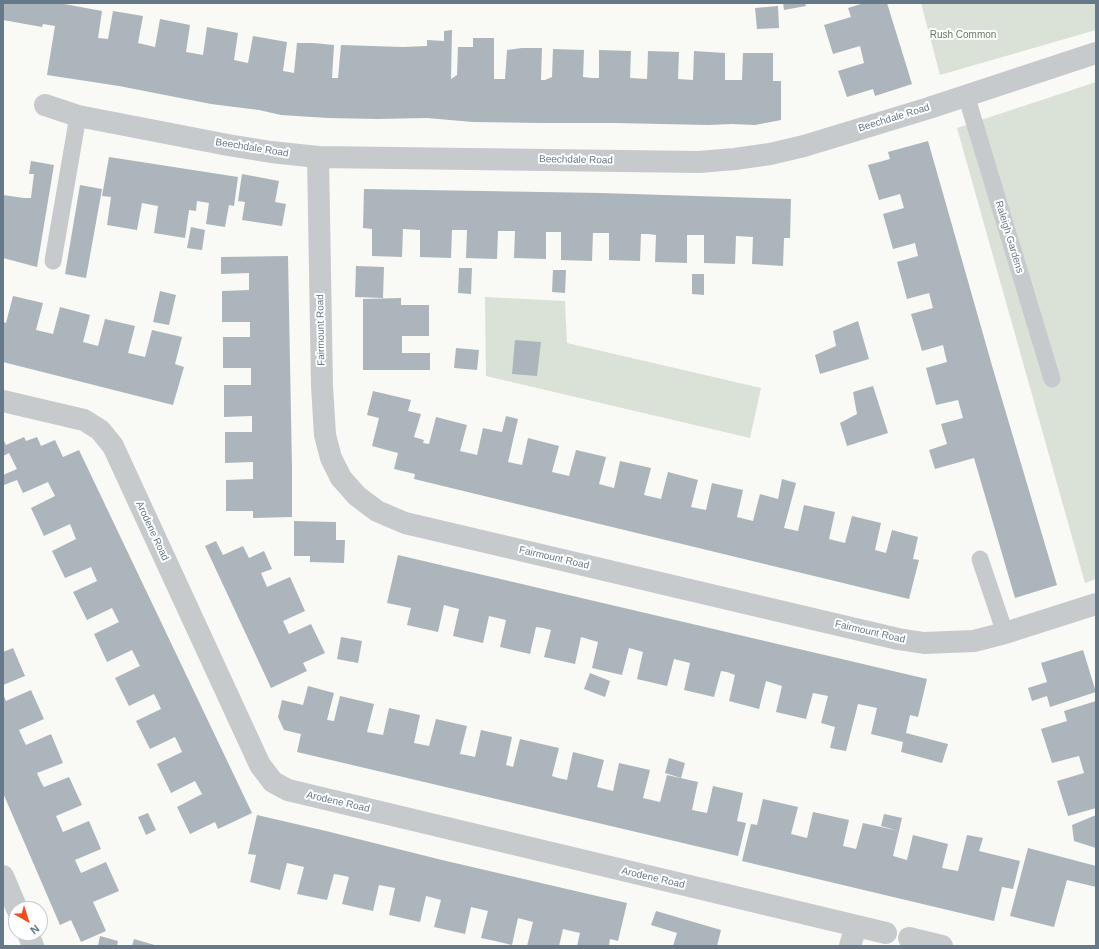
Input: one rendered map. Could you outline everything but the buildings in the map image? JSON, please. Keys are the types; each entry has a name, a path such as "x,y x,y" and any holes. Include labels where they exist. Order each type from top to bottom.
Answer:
{"street":[{"name":"Beechdale Road","path":"45,105 78,116 228,145 271,152 318,157 698,162 735,160 804,146 929,108 1096,53"},
{"name":"Fairmount Road","path":"318,157 322,386 325,435 331,458 341,478 357,496 377,511 405,523 898,639 924,643 974,641 1005,634 1096,604"},
{"name":"Arodene Road","path":"3,401 84,420 100,430 112,446 260,765 273,782 288,790 853,936 886,933"},
{"path":"3,876 14,901"},
{"path":"909,938 942,946"}],"lane":[{"name":"Raleigh Gardens","path":"966,95 1052,378"},
{"path":"53,260 78,116"},
{"path":"980,559 1005,634"}],"green space":[{"name":"Rush Common","path":"921,3 1096,3 1096,30 940,75"},
{"path":"1096,82 1096,579 1085,583 957,128"},
{"path":"485,297 565,301 567,343 761,388 750,438 486,376"}]}
